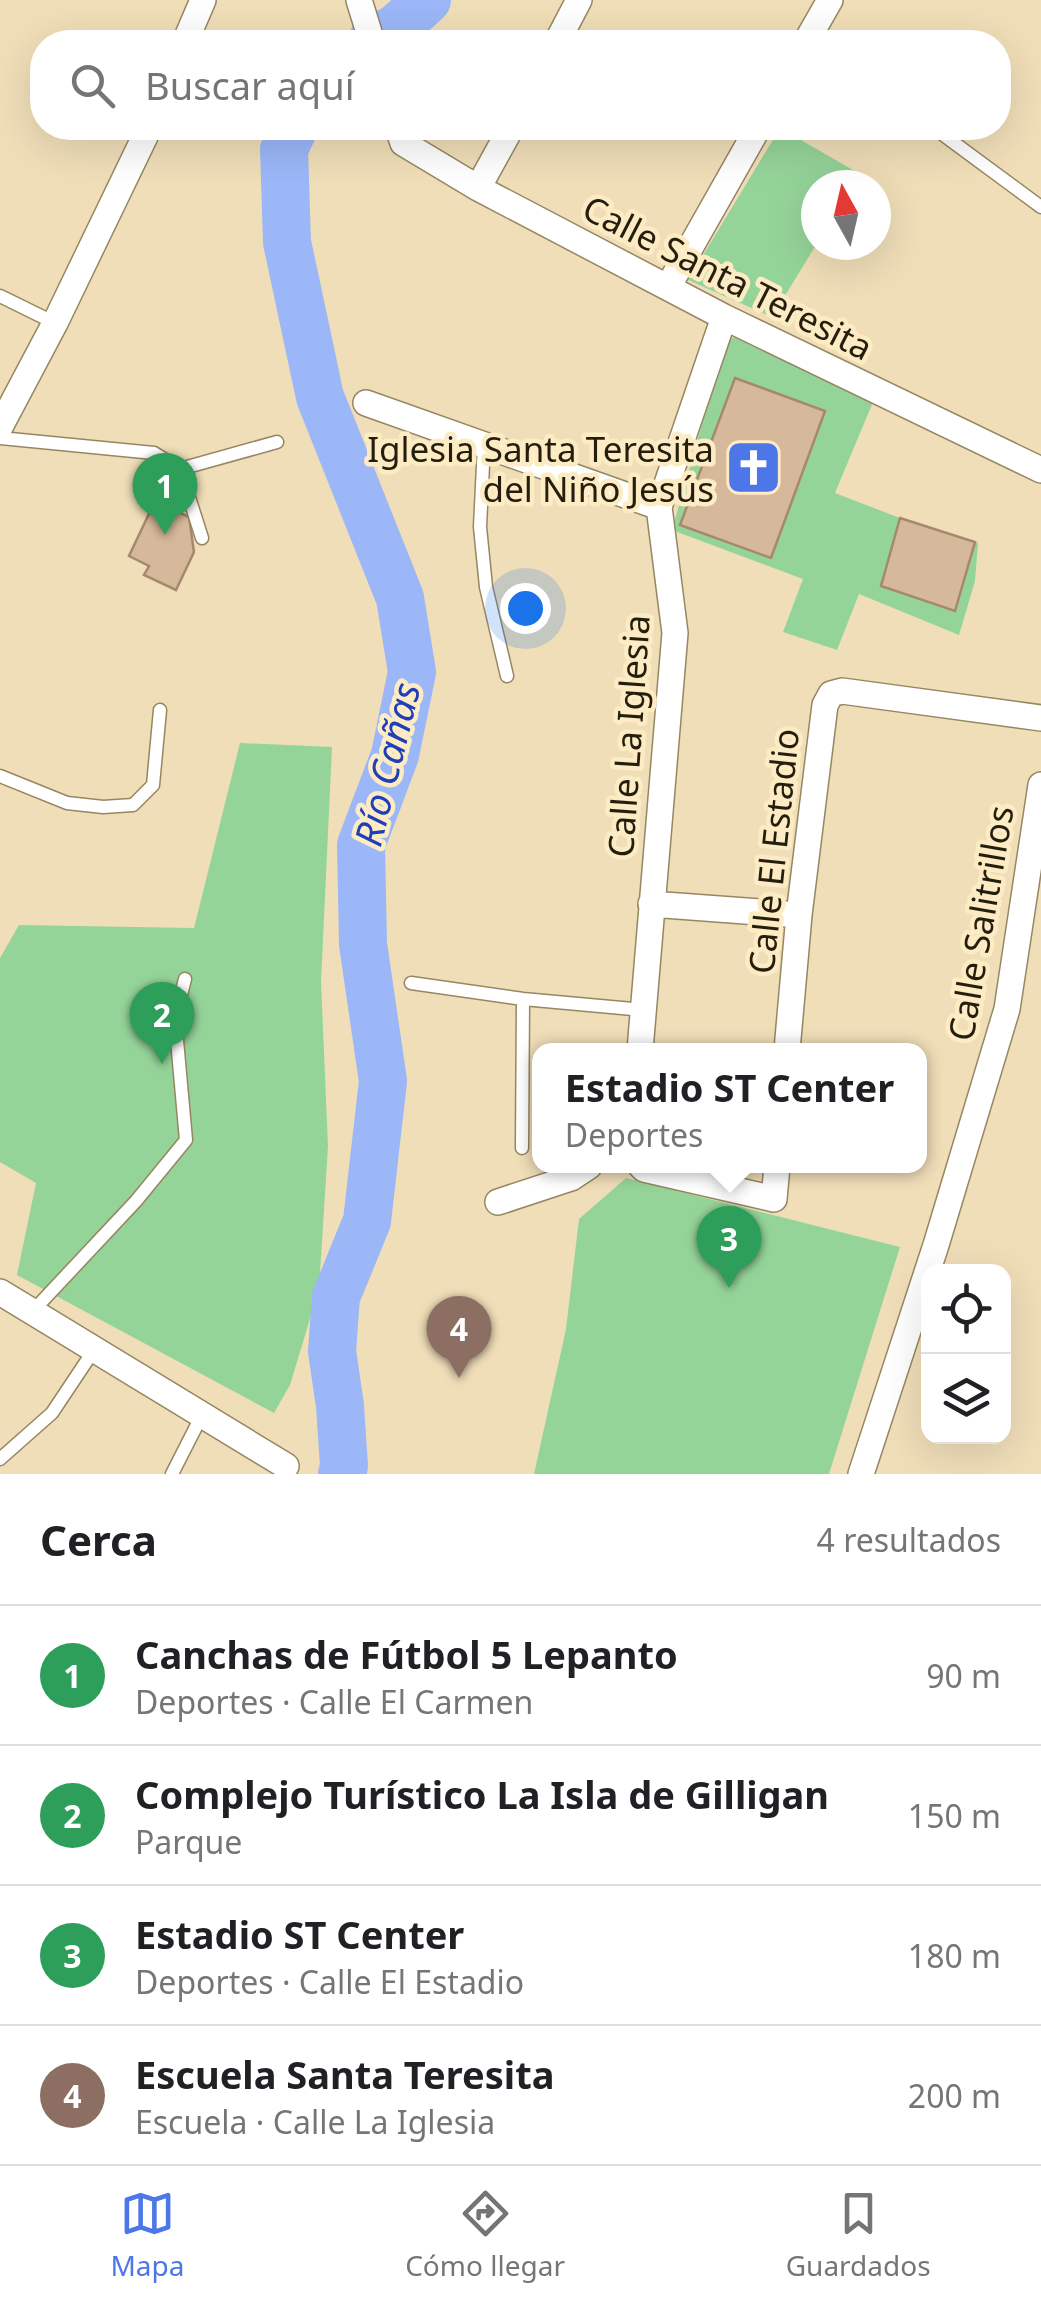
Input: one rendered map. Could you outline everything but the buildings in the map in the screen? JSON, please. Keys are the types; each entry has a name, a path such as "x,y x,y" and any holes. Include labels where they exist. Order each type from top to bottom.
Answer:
{"street":[{"path":"190,30 203,0"},
{"path":"563,30 580,0"},
{"path":"813,30 830,0"},
{"path":"361,5 368,30"},
{"path":"0,427 143,140"},
{"name":"Calle Santa Teresita","path":"402,140 478,188 724,317 1041,470"},
{"path":"478,188 504,140"},
{"path":"668,287 751,140"},
{"name":"Calle La Iglesia","path":"641,1043 676,633 659,507 724,317"},
{"path":"366,402 659,507"},
{"name":"Calle El Estadio","path":"788,1043 825,705 831,694 842,690 1041,718"},
{"name":"Calle Salitrillos","path":"861,1474 936,1245 1006,1009 1041,785"},
{"path":"652,904 799,915"},
{"path":"498,1202 578,1173"},
{"path":"661,1173 774,1199 776,1173"},
{"path":"0,1292 286,1466"}],"lane":[{"path":"950,140 1041,207"},
{"path":"0,296 55,323"},
{"path":"0,438 154,453 180,469 202,538"},
{"path":"180,469 277,442"},
{"path":"484,444 480,526 486,587 507,676"},
{"path":"0,776 67,802 132,806 153,785 160,710"},
{"path":"32,1312 136,1201 186,1140 175,1018 186,979"},
{"path":"411,983 644,1010"},
{"path":"522,1148 523,998"},
{"path":"0,1459 52,1414 94,1350"},
{"path":"172,1474 202,1415"}],"green space":[{"path":"773,140 801,140 853,170 801,170 801,260 807,260 772,317 688,280"},
{"path":"735,336 873,402 835,493 900,518 881,586 955,610 975,542 978,543 975,581 959,635 859,594 837,650 783,632 803,579 672,530 725,343","holes":["735,378 825,412 770,558 680,525"]},
{"path":"240,743 332,747 321,982 328,1146 319,1289 290,1385 274,1413 17,1275 36,1183 0,1162 0,958 19,925 194,928"},
{"path":"626,1178 900,1247 829,1474 534,1474 566,1329 579,1219"}],"waterway":[{"name":"Río Cañas","path":"392,30 427,0"},
{"name":"Río Cañas","path":"288,140 284,149 287,242 320,397 400,598 412,672 395,755 361,845 363,944 383,1081 367,1221 336,1297 332,1351 340,1406 342,1474"}],"place":[{"name":"Iglesia Santa Teresita del Niño Jesús","path":"753,468"},
{"name":"Canchas de Fútbol 5 Lepanto","path":"165,535"},
{"name":"Complejo Turístico La Isla de Gilligan","path":"162,1064"},
{"name":"Estadio ST Center","path":"729,1288"},
{"name":"Escuela Santa Teresita","path":"459,1378"}]}
